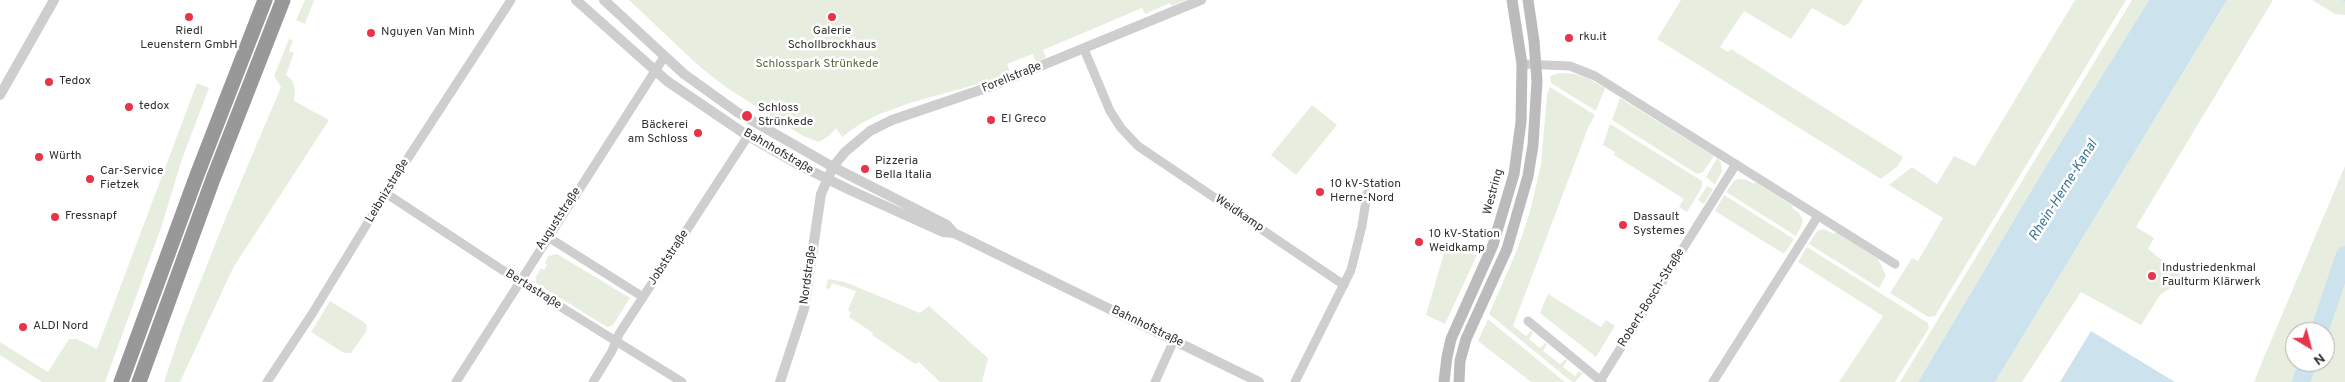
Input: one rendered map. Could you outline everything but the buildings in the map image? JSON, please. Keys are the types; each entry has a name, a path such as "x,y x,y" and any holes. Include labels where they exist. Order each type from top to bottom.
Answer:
{"highway":[{"path":"121,382 197,175 266,0"},
{"path":"139,382 283,0"}],"main road":[{"name":"Westring","path":"1444,382 1451,339 1492,245 1508,197 1521,122 1522,64 1512,0"},
{"path":"1459,382 1460,361 1466,339 1507,249 1526,183 1535,122 1536,64 1528,0"}],"street":[{"path":"0,95 54,0"},
{"name":"Leibnizstraße","path":"266,382 312,314 421,138 511,0"},
{"name":"Bahnhofstraße","path":"576,0 654,71 748,136 827,179 943,232 954,233 1259,382"},
{"name":"Bahnhofstraße","path":"604,0 664,57 692,80 737,112 833,167 947,224 954,233"},
{"name":"Forellstraße","path":"833,167 857,141 870,131 892,120 992,86 1201,0"},
{"name":"Weidkamp","path":"1084,49 1110,110 1121,128 1138,146 1344,285"},
{"name":"Auguststraße","path":"456,382 664,57"},
{"path":"1522,64 1570,66 1595,76 1895,264"},
{"name":"Jobststraße","path":"593,382 643,298 748,136"},
{"name":"Robert-Bosch-Straße","path":"1528,321 1601,381 1736,164"},
{"name":"Nordstraße","path":"780,382 804,309 817,216 827,179 833,167"},
{"name":"Bertastraße","path":"387,194 519,281 682,382"},
{"path":"1295,382 1351,270 1360,234 1366,194"},
{"path":"1713,382 1818,216"},
{"path":"548,237 643,298"},
{"path":"1155,382 1174,340"}],"green space":[{"path":"305,0 314,0 305,24 296,20"},
{"name":"Schlosspark Strünkede","path":"629,0 1186,0 1172,6 1170,3 1145,14 1142,8 1043,50 1046,58 1036,62 1033,54 1007,64 1010,72 985,82 910,103 877,115 842,137 836,128 830,135 819,142 803,136 727,88 700,67"},
{"path":"1681,0 1863,0 1849,23 1844,26 1812,8 1791,39 1744,11 1720,47 1728,52 1731,49 1903,157 1898,166 1881,179 1657,39"},
{"path":"2075,0 2126,0 1935,316 1928,317 1890,293 1912,258 1918,261 1943,218 1889,185 1912,167 1937,184 1954,156 1975,166"},
{"path":"2132,0 2149,0 2046,166 1918,382 1900,382"},
{"path":"2227,0 2273,0 2136,227 2154,238 2148,249 2185,278 2160,295 2141,325 2081,292 2022,382 1995,382"},
{"path":"2312,0 2345,0 2345,15 2335,14"},
{"path":"289,39 293,40 289,51 294,53 286,75 292,80 295,89 294,101 329,120 233,268 180,382 164,382 182,328 226,217 281,87 274,76"},
{"path":"1560,73 1576,74 1605,88 1596,111 1551,83 1550,76"},
{"path":"197,83 209,88 182,159 161,228 105,382 42,382 0,355 0,342 48,372 69,339 77,339 97,349"},
{"path":"1550,87 1595,115 1588,128 1513,326 1526,336 1531,331 1533,333 1529,339 1540,348 1545,343 1547,344 1543,351 1560,364 1566,359 1567,361 1563,367 1575,376 1579,371 1583,373 1575,382 1572,382 1489,314 1517,250 1529,215 1541,165 1547,94"},
{"path":"1620,98 1714,156 1703,172 1697,174 1612,120"},
{"path":"1312,105 1337,125 1296,175 1271,155"},
{"path":"1610,124 1702,181 1702,187 1687,212 1679,207 1684,199 1614,155 1615,152 1603,145"},
{"path":"1717,158 1721,163 1722,171 1715,185 1706,177"},
{"path":"2345,166 2345,382 2254,382 2262,362"},
{"path":"1738,179 1747,180 1754,184 1755,182 1793,206 1792,208 1799,213 1803,220 1796,236 1726,192 1734,181"},
{"path":"1707,186 1713,189 1704,204 1698,200"},
{"path":"1724,195 1794,239 1784,254 1715,211"},
{"path":"1824,229 1834,234 1836,232 1878,259 1886,275 1879,288 1809,244 1817,231"},
{"path":"1807,247 1928,323 1929,328 1895,382 1839,382 1883,316 1798,262"},
{"path":"1445,250 1477,255 1445,324 1426,315"},
{"path":"557,254 630,298 613,325 607,327 536,283 536,277 541,268 544,270 547,265 545,263 548,256"},
{"path":"828,279 845,282 920,313 929,306 988,358 982,382 940,382 919,362 915,364 849,317 851,313 848,310 856,291 832,283 830,289 826,288"},
{"path":"1548,294 1601,327 1606,320 1615,326 1596,357 1540,313"},
{"path":"330,301 364,322 367,326 366,332 351,353 344,353 311,332"},
{"path":"1488,319 1565,382 1531,382 1478,341"}],"water":[{"name":"Rhein-Herne-Kanal","path":"2149,0 2227,0 1995,382 1918,382 2046,166"},
{"path":"2091,331 2175,382 2060,382"}],"waterway":[{"path":"2322,322 2345,255"},
{"path":"2301,382 2304,372"}],"place":[{"name":"Riedl Leuenstern GmbH","path":"189,17"},
{"name":"Galerie Schollbrockhaus","path":"832,17"},
{"name":"Nguyen Van Minh","path":"371,33"},
{"name":"rku.it","path":"1569,38"},
{"name":"Tedox","path":"49,82"},
{"name":"tedox","path":"129,107"},
{"name":"Schloss Strünkede","path":"747,116"},
{"name":"El Greco","path":"991,120"},
{"name":"Bäckerei am Schloss","path":"698,133"},
{"name":"Würth","path":"39,157"},
{"name":"Pizzeria Bella Italia","path":"865,169"},
{"name":"Car-Service Fietzek","path":"90,179"},
{"name":"10 kV-Station Herne-Nord","path":"1320,192"},
{"name":"Fressnapf","path":"55,217"},
{"name":"Dassault Systemes","path":"1623,225"},
{"name":"10 kV-Station Weidkamp","path":"1419,242"},
{"name":"Industriedenkmal Faulturm Klärwerk","path":"2152,276"},
{"name":"ALDI Nord","path":"23,327"}]}
